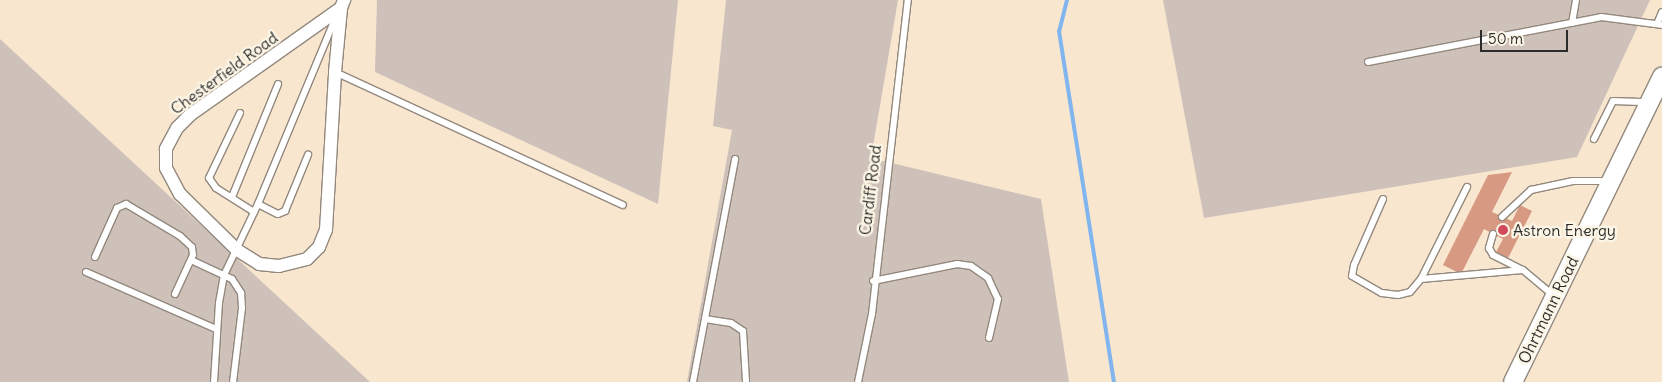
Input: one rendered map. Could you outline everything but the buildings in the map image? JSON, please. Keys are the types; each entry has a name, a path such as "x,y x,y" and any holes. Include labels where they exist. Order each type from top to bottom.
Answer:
{"main road":[{"name":"Ohrtmann Road","path":"1513,382 1662,76"}],"street":[{"name":"Chesterfield Road","path":"343,4 335,72 328,214 318,247 307,258 278,266 259,264 237,250 203,219 171,181 166,168 168,144 177,128 190,115 343,4"}],"lane":[{"name":"Cardiff Road","path":"858,382 872,314 873,281 908,0"},
{"path":"1572,24 1576,0"},
{"path":"214,382 216,329 224,275 258,204 343,4"},
{"path":"1368,62 1611,16 1659,25 1662,12"},
{"path":"335,72 623,205"},
{"path":"232,197 278,84"},
{"path":"1594,139 1613,101 1649,102"},
{"path":"240,113 209,178 216,188 254,212"},
{"path":"258,204 278,214 284,211 308,155"},
{"path":"694,382 734,159"},
{"path":"1502,216 1531,190 1572,181 1610,181"},
{"path":"1383,199 1354,265 1352,276 1358,281 1391,295 1410,292 1421,279 1466,187"},
{"path":"95,258 117,208 124,204 188,242 194,252 175,294"},
{"path":"1493,234 1489,248 1493,255 1523,270 1554,296"},
{"path":"191,260 235,282 242,298 233,382"},
{"path":"873,281 957,264 971,266 988,278 998,299 989,338"},
{"path":"1421,279 1523,270"},
{"path":"86,272 216,329"},
{"path":"705,319 731,323 743,331 746,382"}],"shaded area":[{"path":"377,0 678,0 658,204 375,72"},
{"path":"726,0 898,0 871,158 1041,199 1069,382 687,382 732,130 713,126"},
{"path":"1163,0 1650,0 1577,157 1204,218"},
{"path":"0,39 370,382 0,382"}],"waterway":[{"path":"1067,0 1059,31 1114,382"}],"place":[{"name":"Astron Energy","path":"1503,230"}]}
